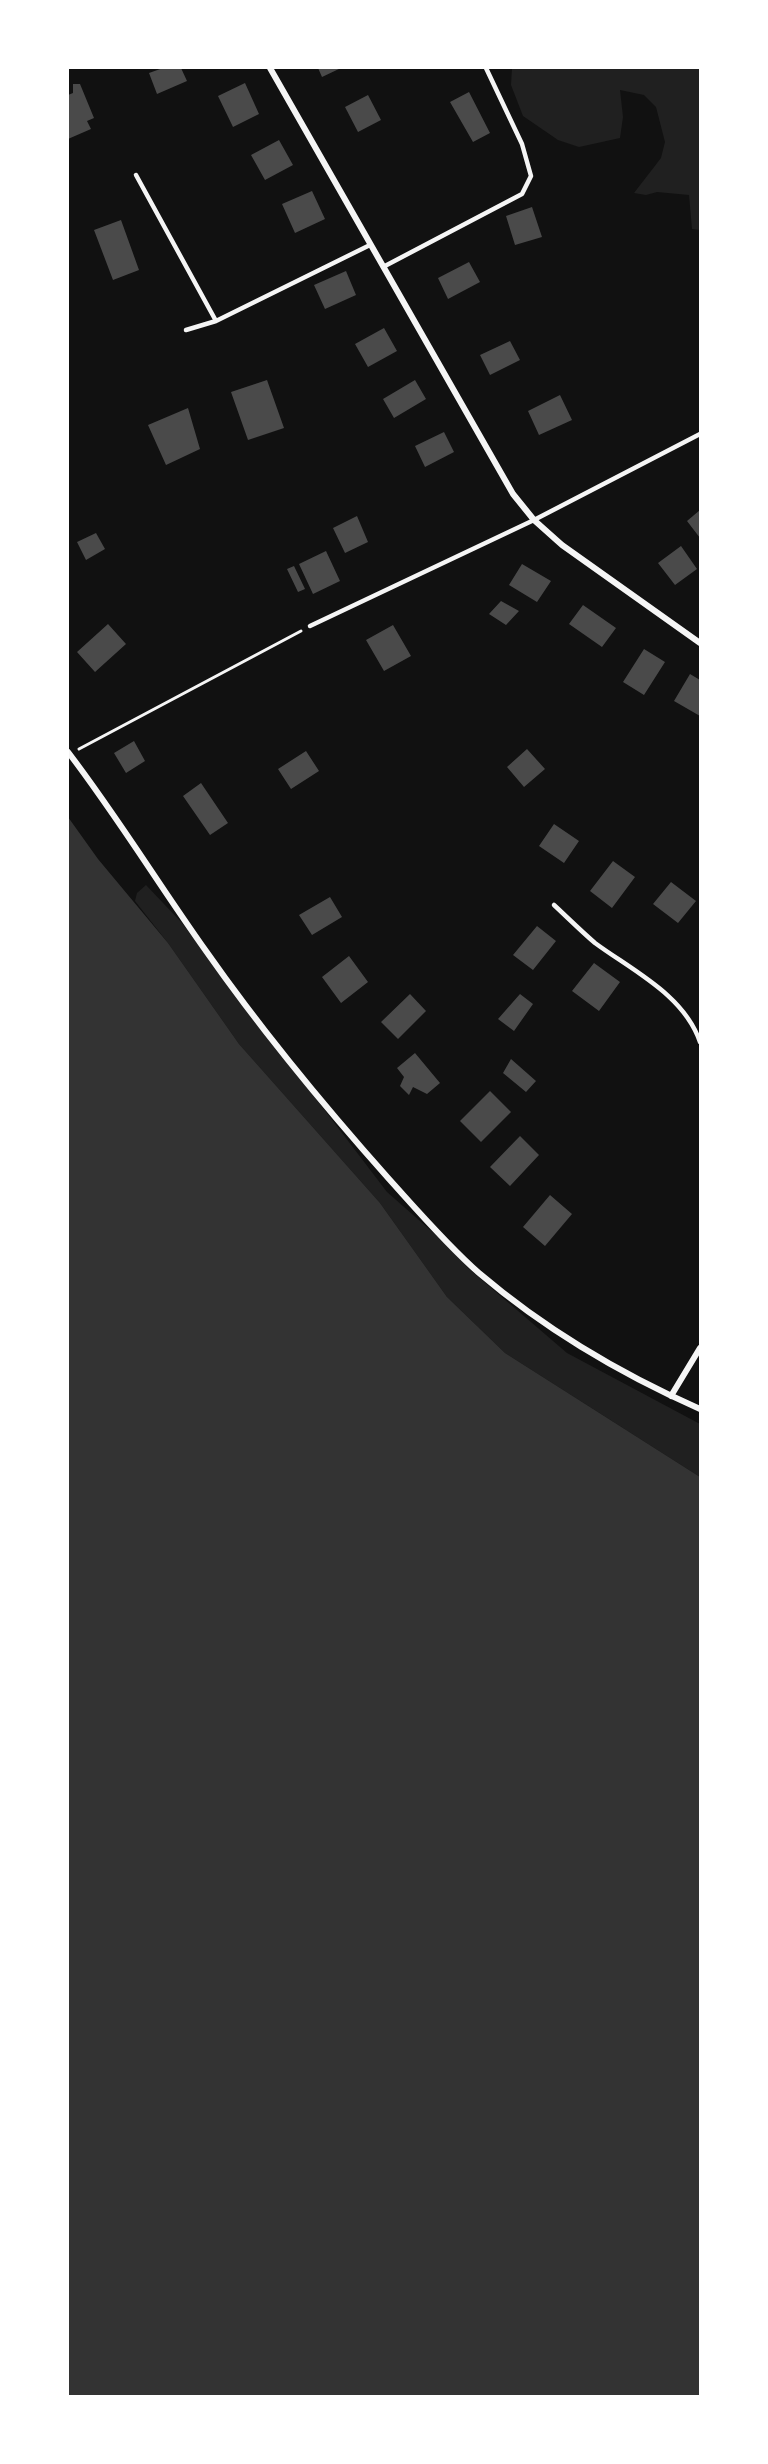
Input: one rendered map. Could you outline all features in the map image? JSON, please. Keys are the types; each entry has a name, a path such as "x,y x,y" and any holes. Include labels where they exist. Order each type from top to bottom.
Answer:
{"street":[{"path":"270,68 513,494 534,520 562,545 700,643"},
{"path":"68,753 282,1055 337,1122 408,1200 478,1272 539,1320 595,1357 700,1409"},
{"path":"671,1396 700,1348"}],"lane":[{"path":"383,267 522,194 531,176 522,144 486,68"},
{"path":"136,175 216,321"},
{"path":"186,330 216,321 370,245"},
{"path":"310,626 534,520 700,435"},
{"path":"554,905 593,941 675,1000 697,1032 700,1042"}],"path":[{"path":"68,753 310,626"}],"shaded area":[{"path":"512,68 700,68 700,230 692,229 689,195 657,192 646,195 634,193 661,158 665,142 656,107 644,95 620,90 623,117 620,138 579,147 558,140 523,116 511,85"},
{"path":"68,817 98,859 168,943 239,1044 380,1203 447,1297 505,1353 700,1477 700,2396 68,2396"},
{"path":"146,885 182,923 387,1192 454,1251 468,1268 567,1353 700,1424 700,1477 505,1353 447,1297 380,1203 239,1044 168,943 135,901 137,893"}],"building":[{"path":"163,68 181,68 187,81 157,94 149,73"},
{"path":"318,68 341,68 322,77"},
{"path":"245,83 259,114 233,127 218,96"},
{"path":"73,84 80,84 94,118 87,121 91,129 68,139 68,95 73,93"},
{"path":"469,92 490,133 473,142 450,102"},
{"path":"368,95 381,120 358,132 345,107"},
{"path":"279,140 293,165 265,180 251,155"},
{"path":"312,191 325,219 295,233 282,204"},
{"path":"532,207 542,237 515,245 506,216"},
{"path":"121,220 139,270 113,280 94,230"},
{"path":"469,262 480,282 448,299 438,278"},
{"path":"346,271 356,295 325,309 314,285"},
{"path":"384,328 397,351 368,367 355,344"},
{"path":"510,341 520,360 490,375 480,355"},
{"path":"267,380 284,428 248,440 231,392"},
{"path":"415,380 426,399 394,418 383,399"},
{"path":"560,395 572,420 539,435 528,411"},
{"path":"188,408 200,449 166,465 148,425"},
{"path":"444,432 454,452 425,467 415,446"},
{"path":"700,510 700,538 687,521"},
{"path":"357,516 368,542 345,553 333,528"},
{"path":"96,533 105,549 86,560 77,542"},
{"path":"681,546 697,569 675,585 658,563"},
{"path":"326,551 340,581 313,594 299,564"},
{"path":"522,564 551,581 537,602 509,585"},
{"path":"294,566 305,589 298,592 287,569"},
{"path":"501,601 519,611 506,625 489,614"},
{"path":"583,605 616,628 602,647 569,624"},
{"path":"108,624 126,644 95,672 77,652"},
{"path":"393,625 411,656 384,671 366,640"},
{"path":"644,649 665,662 644,695 623,682"},
{"path":"690,674 700,680 700,716 674,701"},
{"path":"134,741 145,761 126,773 114,753"},
{"path":"527,749 545,769 524,787 507,767"},
{"path":"306,751 319,771 291,789 278,769"},
{"path":"201,783 228,823 210,835 183,796"},
{"path":"554,824 579,841 564,863 539,846"},
{"path":"613,861 635,877 612,908 590,891"},
{"path":"671,882 696,901 678,923 653,904"},
{"path":"330,897 342,917 312,935 299,915"},
{"path":"537,926 556,941 533,970 513,955"},
{"path":"349,956 368,982 341,1003 322,977"},
{"path":"594,963 620,982 599,1011 572,991"},
{"path":"410,994 426,1011 398,1039 381,1022"},
{"path":"520,994 533,1004 514,1031 498,1019"},
{"path":"415,1053 440,1083 427,1094 413,1087 409,1095 400,1086 404,1077 397,1068"},
{"path":"511,1059 536,1081 526,1092 503,1073"},
{"path":"490,1091 511,1112 481,1142 460,1121"},
{"path":"520,1136 539,1155 510,1186 490,1167"},
{"path":"550,1195 572,1214 545,1246 523,1227"}]}
